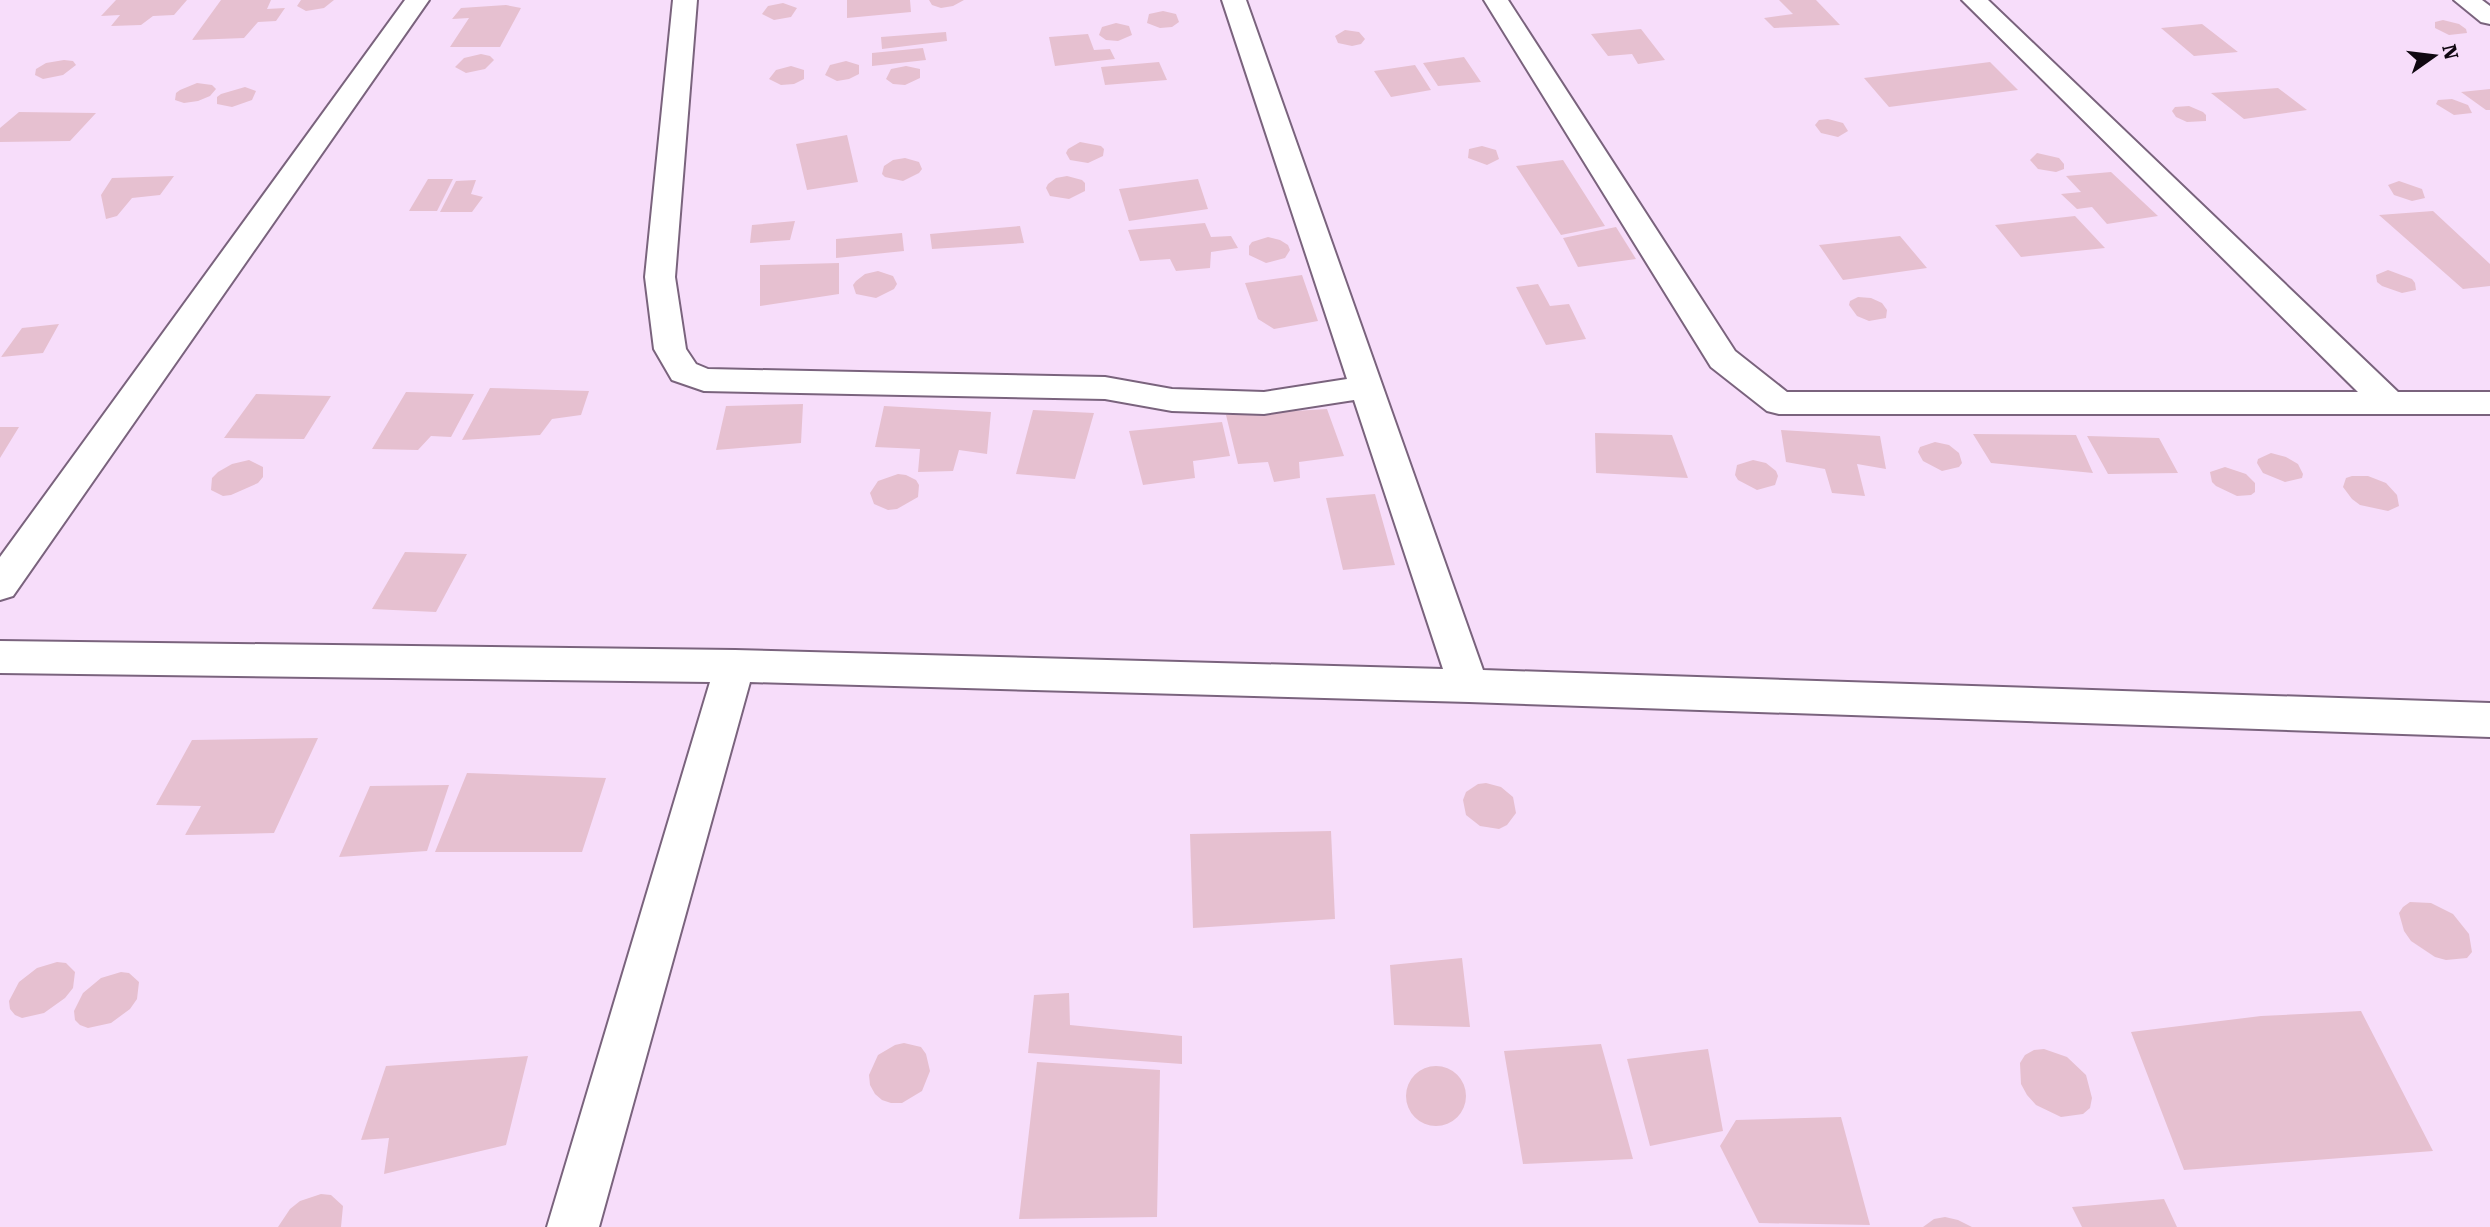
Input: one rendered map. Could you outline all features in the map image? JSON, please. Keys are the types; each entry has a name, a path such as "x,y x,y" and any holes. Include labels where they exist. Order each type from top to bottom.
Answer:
{"street":[{"path":"0,586 417,0"},
{"path":"685,0 660,277 670,349 684,372 704,380 1105,388 1172,400 1264,403 1367,387"},
{"path":"1234,0 1469,686"},
{"path":"1496,0 1723,359 1779,403 2490,403"},
{"path":"1974,0 2390,404"},
{"path":"2466,0 2490,17"},
{"path":"0,657 735,666 1469,686 2490,720"},
{"path":"573,1227 735,666"}],"building":[{"path":"116,0 187,0 174,15 153,16 141,25 111,26 120,15 101,16"},
{"path":"221,0 271,0 267,9 285,8 276,21 258,22 244,38 192,40"},
{"path":"301,0 334,0 324,8 306,11 297,6"},
{"path":"847,0 910,0 911,12 847,18"},
{"path":"929,0 964,0 941,8 932,5"},
{"path":"1779,0 1816,0 1840,25 1774,28 1764,18 1793,14"},
{"path":"783,3 797,8 791,17 774,20 762,14 768,6"},
{"path":"506,5 521,8 500,47 450,47 469,18 452,19 461,8"},
{"path":"1163,11 1176,14 1179,22 1172,27 1160,28 1147,23 1149,14"},
{"path":"2443,20 2459,24 2467,33 2449,35 2435,28 2435,22"},
{"path":"1116,23 1129,26 1132,35 1118,41 1106,40 1099,35 1102,27"},
{"path":"2202,24 2238,52 2194,56 2161,28"},
{"path":"1641,29 1665,60 1638,64 1632,54 1608,56 1591,34"},
{"path":"1345,30 1359,32 1365,39 1361,44 1352,46 1338,43 1335,36"},
{"path":"946,32 947,41 882,49 881,37"},
{"path":"1088,34 1094,50 1110,49 1115,59 1055,66 1049,37"},
{"path":"923,48 926,60 872,66 872,53"},
{"path":"481,54 494,60 485,69 466,73 455,67 464,58"},
{"path":"1464,57 1481,82 1438,86 1423,63"},
{"path":"73,61 76,65 63,75 43,79 35,75 36,69 46,63"},
{"path":"846,61 859,65 859,74 837,81 825,75 830,65"},
{"path":"1159,62 1167,80 1105,85 1101,67"},
{"path":"1990,62 2018,90 1889,107 1864,78"},
{"path":"1415,65 1431,90 1391,97 1374,71"},
{"path":"791,66 804,70 804,79 794,84 781,85 769,79 776,70"},
{"path":"906,66 920,69 920,78 905,85 893,84 886,79 891,69"},
{"path":"197,83 212,85 216,89 210,96 198,101 184,103 175,100 176,93"},
{"path":"245,87 256,91 252,100 232,107 217,104 217,97 221,94"},
{"path":"2278,88 2307,110 2244,119 2211,93"},
{"path":"2490,89 2490,110 2486,110 2461,92"},
{"path":"2452,99 2468,105 2472,113 2454,115 2436,104 2438,100"},
{"path":"2189,106 2203,112 2206,121 2187,122 2176,117 2172,111 2175,107"},
{"path":"19,112 96,113 70,141 0,142 0,128"},
{"path":"1828,119 1843,123 1848,131 1838,137 1821,133 1815,125 1819,120"},
{"path":"847,135 858,182 807,190 796,144"},
{"path":"1080,142 1101,146 1104,149 1103,156 1088,163 1070,160 1066,153 1068,149"},
{"path":"1482,146 1496,150 1499,159 1487,165 1468,158 1469,149"},
{"path":"2037,153 2059,158 2064,169 2056,172 2038,169 2030,160"},
{"path":"905,158 919,162 922,169 919,173 903,181 882,174 884,166 893,160"},
{"path":"1563,160 1605,226 1561,235 1516,166"},
{"path":"2111,172 2158,216 2107,224 2092,207 2077,209 2061,194 2081,192 2066,176"},
{"path":"174,176 160,195 132,198 117,216 106,219 101,195 112,178"},
{"path":"1067,176 1082,180 1085,183 1085,191 1069,199 1050,196 1046,188 1048,184 1056,178"},
{"path":"428,179 453,179 437,211 409,211"},
{"path":"1198,179 1208,209 1129,221 1119,189"},
{"path":"476,180 471,194 483,197 472,212 440,212 456,181"},
{"path":"2399,181 2422,189 2425,198 2412,201 2394,195 2388,185"},
{"path":"2433,211 2490,264 2490,286 2463,289 2379,215"},
{"path":"2075,216 2105,248 2021,257 1995,225"},
{"path":"795,221 790,240 750,243 752,225"},
{"path":"1205,223 1211,237 1231,236 1238,248 1211,252 1210,268 1176,271 1170,259 1140,261 1128,230"},
{"path":"1020,226 1024,243 932,249 930,234"},
{"path":"1616,227 1636,259 1578,267 1563,238"},
{"path":"902,233 904,251 836,258 836,239"},
{"path":"1900,236 1927,268 1843,280 1819,245"},
{"path":"1268,237 1288,245 1290,250 1285,258 1266,263 1249,255 1252,242"},
{"path":"839,263 839,294 760,306 760,265"},
{"path":"2388,270 2412,279 2416,290 2402,293 2382,286 2377,282 2376,275"},
{"path":"878,271 893,276 897,284 894,289 876,298 856,294 853,285 856,281 865,274"},
{"path":"1302,275 1318,321 1274,329 1258,319 1245,283"},
{"path":"1538,284 1550,306 1569,304 1586,339 1546,345 1516,287"},
{"path":"1858,297 1871,298 1882,303 1887,310 1886,318 1869,321 1857,316 1849,305 1850,301"},
{"path":"59,324 43,353 1,357 22,328"},
{"path":"490,388 589,391 581,415 552,419 540,435 462,440"},
{"path":"406,392 474,394 451,437 431,436 418,450 372,449"},
{"path":"256,394 331,396 304,439 224,438"},
{"path":"803,404 801,443 716,450 726,406"},
{"path":"884,406 991,412 987,454 959,450 953,471 918,472 920,449 875,447"},
{"path":"1327,409 1344,456 1299,462 1300,478 1274,482 1268,462 1238,464 1226,415"},
{"path":"1033,410 1094,413 1075,479 1016,474"},
{"path":"1222,422 1230,456 1193,461 1195,478 1143,485 1129,431"},
{"path":"0,427 19,427 0,458"},
{"path":"1781,430 1880,436 1886,469 1857,464 1865,496 1832,493 1825,469 1786,462"},
{"path":"1595,433 1672,435 1688,478 1596,473"},
{"path":"1973,434 2076,435 2093,473 1991,463"},
{"path":"2087,436 2159,438 2178,473 2108,474"},
{"path":"1935,442 1949,445 1959,453 1962,463 1959,467 1942,471 1923,461 1918,452 1920,447"},
{"path":"2271,453 2298,464 2302,478 2285,482 2263,473 2257,463 2258,459"},
{"path":"249,460 263,467 263,477 258,483 231,495 223,496 211,490 212,478 218,472 232,464"},
{"path":"1753,460 1766,463 1776,471 1778,476 1775,485 1757,490 1738,480 1735,475 1737,465"},
{"path":"2225,467 2246,474 2255,483 2255,492 2237,496 2216,486 2212,482 2210,472"},
{"path":"898,474 916,480 919,485 918,497 897,509 888,510 874,504 870,493 878,481"},
{"path":"2368,476 2386,483 2397,495 2399,506 2388,511 2360,505 2343,487 2346,478"},
{"path":"1375,494 1395,565 1343,570 1326,498"},
{"path":"405,552 467,554 436,612 372,609"},
{"path":"318,738 274,833 185,835 201,806 156,805 192,740"},
{"path":"467,773 606,778 582,852 435,852"},
{"path":"1478,784 1501,787 1513,797 1516,813 1507,825 1499,829 1480,826 1466,815 1463,800 1466,792"},
{"path":"449,785 427,851 339,857 370,786"},
{"path":"1331,831 1335,919 1193,928 1190,834"},
{"path":"2410,902 2431,903 2453,914 2469,934 2472,952 2467,958 2446,960 2435,957 2411,941 2404,931 2399,913"},
{"path":"1462,958 1470,1027 1394,1025 1390,965"},
{"path":"57,962 66,963 75,972 73,988 65,998 44,1013 22,1018 15,1015 10,1009 9,1001 19,982 37,968"},
{"path":"121,972 129,973 139,982 137,999 130,1009 111,1023 88,1028 80,1025 75,1020 74,1011 83,993 101,978"},
{"path":"1069,993 1070,1025 1182,1036 1182,1064 1028,1053 1034,995"},
{"path":"2361,1011 2433,1151 2184,1170 2131,1032 2261,1016"},
{"path":"904,1043 921,1047 926,1054 930,1071 922,1091 902,1103 891,1103 875,1094 869,1075 878,1055"},
{"path":"1601,1044 1633,1159 1523,1164 1504,1051"},
{"path":"1708,1049 1723,1131 1650,1146 1627,1059"},
{"path":"2044,1049 2067,1057 2086,1075 2092,1098 2090,1108 2083,1114 2061,1117 2036,1105 2027,1095 2021,1084 2020,1063 2025,1055"},
{"path":"528,1056 506,1145 384,1174 389,1138 361,1140 386,1066"},
{"path":"1037,1062 1160,1070 1157,1217 1019,1219"},
{"path":"1430,1066 1442,1066 1458,1074 1464,1084 1464,1108 1458,1118 1442,1126 1430,1126 1414,1118 1406,1102 1406,1090 1414,1074"},
{"path":"1841,1117 1870,1225 1759,1223 1720,1146 1736,1120"},
{"path":"321,1194 331,1195 343,1206 341,1227 278,1227 290,1209 300,1201"},
{"path":"2164,1199 2177,1227 2082,1227 2072,1207"},
{"path":"1945,1217 1972,1227 1923,1227 1934,1219"}]}
